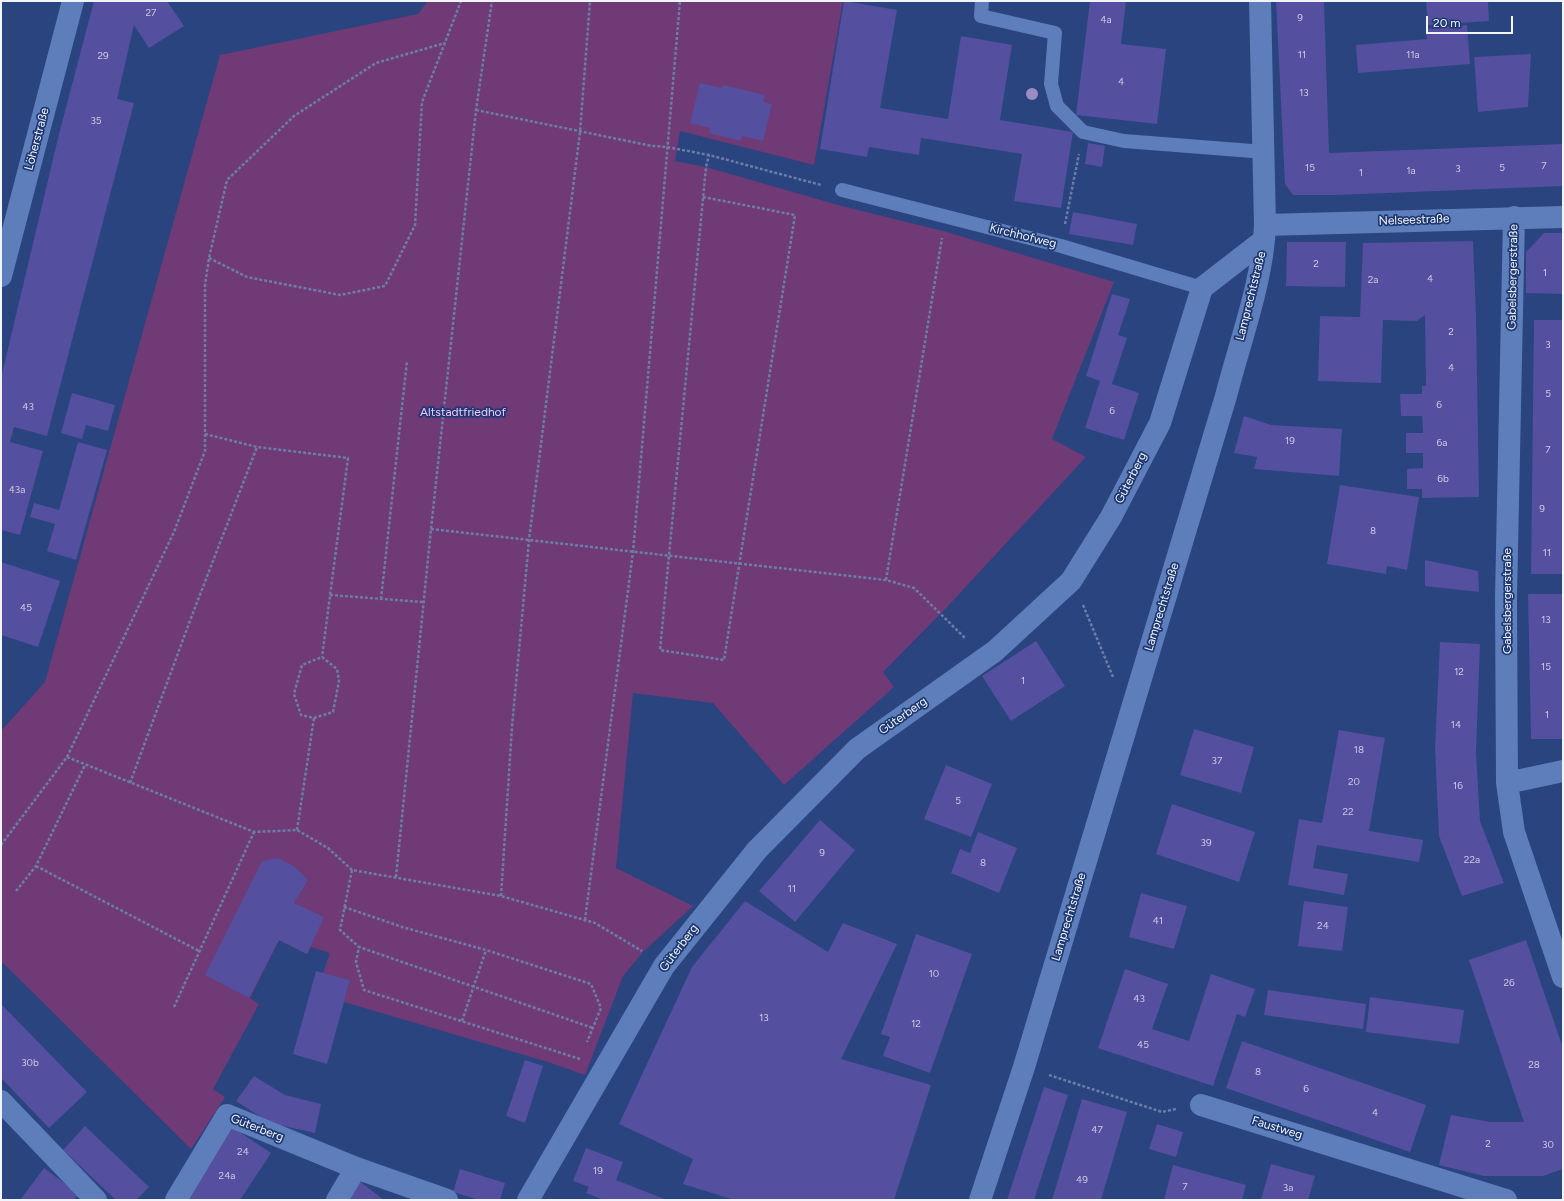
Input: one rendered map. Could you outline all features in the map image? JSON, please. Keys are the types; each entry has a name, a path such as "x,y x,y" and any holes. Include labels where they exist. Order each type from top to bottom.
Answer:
{"street":[{"name":"Löherstraße","path":"1,276 73,1"},
{"name":"Lamprechtstraße","path":"980,1200 1026,1060 1226,396 1256,285 1265,232 1265,152 1260,1"},
{"name":"Nelseestraße","path":"1265,232 1514,217 1563,217"},
{"name":"Gabelsbergerstraße","path":"1514,217 1506,589 1507,783 1514,832 1563,977"},
{"path":"1202,288 1265,232"},
{"name":"Güterberg","path":"528,1200 664,966 757,850 857,749 995,651 1071,581 1111,517 1160,423 1202,288"},
{"path":"1507,783 1563,771"},
{"path":"1,1101 96,1200"},
{"name":"Faustweg","path":"1201,1105 1506,1200"},
{"name":"Güterberg","path":"176,1200 227,1115 356,1168 447,1200"},
{"path":"337,1200 356,1168"}],"lane":[{"path":"982,1 982,16 1055,33 1052,84 1057,106 1083,132 1124,141 1265,152"},
{"name":"Kirchhofweg","path":"842,190 1061,246 1202,288"}],"path":[{"path":"209,258 247,277 340,295 385,286 415,225 422,102 461,1"},
{"path":"396,877 431,529 476,110 492,1"},
{"path":"501,896 512,727 529,540 580,132 590,1"},
{"path":"585,920 633,552 680,1"},
{"path":"1,845 67,758 174,532 206,451 205,285 209,258 228,180 294,116 376,63 445,43"},
{"path":"476,110 652,146 667,147 709,155 842,190"},
{"path":"1061,246 1083,132"},
{"path":"703,197 795,215 724,660 660,650 703,197 709,155"},
{"path":"886,580 933,294 944,216"},
{"path":"381,599 407,361"},
{"path":"205,434 257,447 348,458 322,657"},
{"path":"130,783 188,625 257,447"},
{"path":"431,529 886,580 914,588 985,658"},
{"path":"330,595 424,602"},
{"path":"1090,618 1113,676"},
{"path":"322,657 337,669 339,681 333,712 314,718 301,715 294,694 302,665 322,657"},
{"path":"297,830 314,718"},
{"path":"67,758 254,832 297,830 328,848 352,870 501,896 585,920 601,927 644,952 664,966"},
{"path":"16,891 36,866 86,765"},
{"path":"174,1007 254,832"},
{"path":"36,866 199,951"},
{"path":"352,870 340,930 359,947 593,1028"},
{"path":"344,907 402,928 486,950 591,984 601,1008 586,1046"},
{"path":"359,947 356,962 364,990 580,1059 583,1053"},
{"path":"462,1021 486,950"},
{"path":"1046,1074 1162,1112 1201,1105"}],"green space":[{"name":"Altstadtfriedhof","path":"428,1 843,1 814,165 680,131 675,161 706,167 838,205 943,231 1114,282 1052,439 1086,457 948,606 883,672 894,687 784,785 713,703 633,693 616,868 693,906 643,952 623,976 585,1075 548,1062 344,1002 350,980 323,973 330,953 311,947 307,954 279,940 250,998 259,1004 213,1089 225,1097 191,1149 1,961 1,731 45,682 220,55 418,14"}],"building":[{"path":"94,1 167,1 184,26 149,48 134,25 117,99 134,103 47,436 14,427 10,442 43,451 20,535 1,530 1,378 58,138"},
{"path":"844,1 897,10 880,108 948,119 961,36 1012,45 1000,120 1073,132 1061,208 1014,201 1022,154 921,138 919,155 869,147 867,157 820,149"},
{"path":"1090,1 1126,1 1121,44 1166,49 1157,124 1076,115"},
{"path":"1276,1 1324,1 1329,153 1563,144 1563,186 1336,195 1293,195 1285,184"},
{"path":"1426,1 1488,1 1489,21 1428,25"},
{"path":"1467,25 1470,64 1358,73 1356,45 1427,39 1426,29"},
{"path":"1531,54 1528,107 1478,112 1474,57"},
{"path":"700,83 722,88 723,85 765,95 763,102 772,104 763,141 742,136 741,141 709,133 710,128 690,123"},
{"path":"1088,143 1105,146 1102,167 1085,164"},
{"path":"1073,212 1137,224 1133,245 1069,234"},
{"path":"1544,233 1563,233 1563,294 1526,293 1526,252"},
{"path":"1473,241 1476,314 1479,497 1422,498 1422,489 1407,489 1407,469 1423,468 1423,453 1406,453 1406,433 1423,433 1422,416 1401,416 1400,394 1422,394 1422,386 1426,386 1425,315 1417,321 1383,320 1381,383 1318,381 1320,316 1360,317 1363,243"},
{"path":"1287,242 1346,242 1345,287 1286,286"},
{"path":"1112,294 1130,299 1118,335 1127,338 1112,384 1139,393 1124,440 1085,428 1100,381 1086,376"},
{"path":"1534,320 1563,320 1563,574 1531,574"},
{"path":"72,393 115,405 108,431 86,425 82,439 61,433"},
{"path":"1244,416 1271,425 1342,429 1339,476 1254,469 1257,457 1234,453"},
{"path":"78,442 107,450 76,560 47,551 55,524 30,517 34,503 59,510"},
{"path":"1340,485 1419,497 1407,570 1387,566 1386,574 1327,564"},
{"path":"1425,560 1478,571 1479,592 1425,586"},
{"path":"1,562 60,581 38,647 1,635"},
{"path":"1528,594 1563,594 1563,739 1531,739"},
{"path":"1036,641 1065,686 1011,721 982,676"},
{"path":"1440,642 1480,644 1476,752 1480,821 1504,883 1462,896 1439,836 1435,748"},
{"path":"1194,729 1254,747 1241,793 1180,775"},
{"path":"1339,730 1385,738 1369,831 1423,840 1419,862 1317,845 1313,868 1348,874 1344,895 1288,885 1299,819 1322,823"},
{"path":"946,765 992,784 971,837 924,819"},
{"path":"1172,804 1255,832 1239,882 1156,854"},
{"path":"820,820 855,850 795,922 759,891"},
{"path":"978,832 1017,848 999,893 951,873 960,849 970,853"},
{"path":"278,858 295,867 308,880 294,903 324,917 307,954 279,940 249,998 205,975 262,861"},
{"path":"1141,893 1187,906 1174,949 1129,937"},
{"path":"745,901 828,952 843,923 897,944 841,1059 931,1085 894,1200 734,1200 683,1184 693,1159 619,1124 692,967"},
{"path":"1304,901 1348,907 1342,951 1298,946"},
{"path":"916,934 972,954 930,1073 883,1056 890,1037 881,1034"},
{"path":"1526,940 1563,1048 1563,1169 1543,1176 1484,1176 1439,1165 1451,1115 1490,1122 1524,1122 1469,960"},
{"path":"1125,969 1168,984 1152,1029 1189,1041 1211,974 1255,989 1245,1017 1237,1014 1213,1086 1098,1048"},
{"path":"316,971 350,980 327,1064 293,1054"},
{"path":"1268,990 1366,1004 1363,1029 1264,1015"},
{"path":"1370,997 1464,1010 1459,1044 1366,1032"},
{"path":"1,1004 87,1092 49,1128 1,1078"},
{"path":"1242,1041 1426,1105 1410,1152 1226,1088"},
{"path":"525,1060 543,1066 525,1123 506,1116"},
{"path":"254,1076 285,1095 321,1104 315,1133 270,1123 236,1101"},
{"path":"1044,1087 1068,1095 1034,1200 1007,1200"},
{"path":"1082,1099 1127,1112 1101,1200 1052,1200"},
{"path":"1157,1124 1183,1132 1176,1157 1149,1149"},
{"path":"85,1126 149,1187 136,1200 116,1200 63,1150"},
{"path":"232,1127 271,1153 240,1200 183,1200"},
{"path":"586,1148 623,1162 616,1180 667,1200 604,1200 586,1193 589,1187 573,1181"},
{"path":"1271,1164 1315,1176 1308,1200 1261,1200"},
{"path":"1173,1165 1246,1185 1242,1200 1164,1200"},
{"path":"44,1168 79,1194 74,1200 20,1200"},
{"path":"460,1169 505,1183 500,1200 479,1200 453,1192"},
{"path":"358,1180 384,1200 342,1200"}]}
